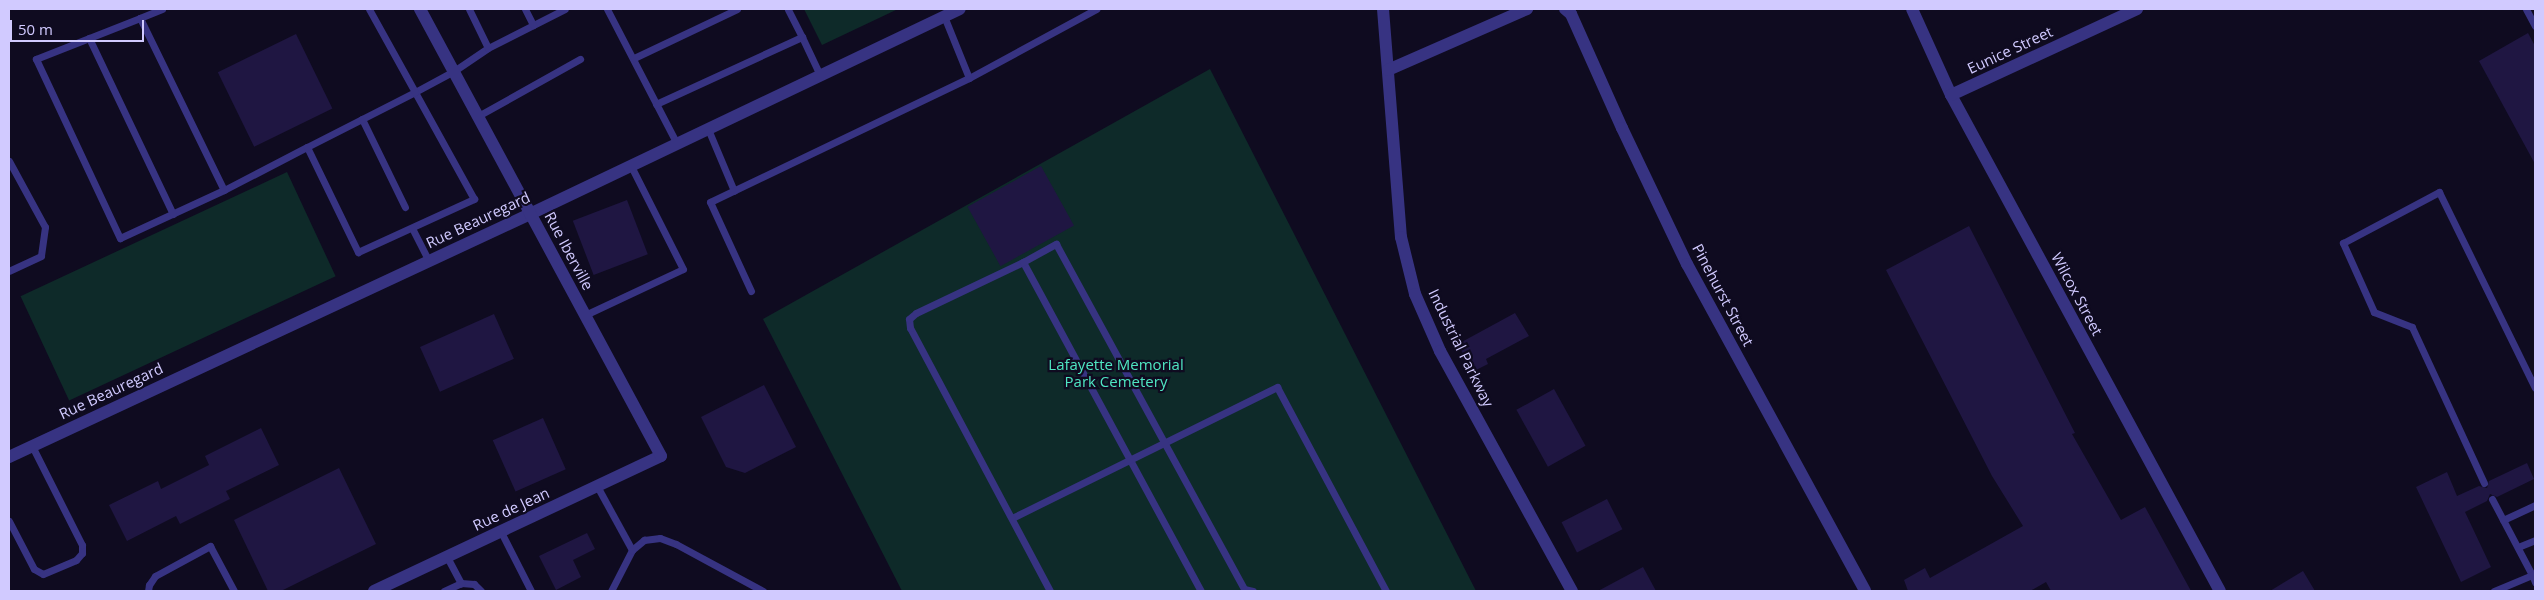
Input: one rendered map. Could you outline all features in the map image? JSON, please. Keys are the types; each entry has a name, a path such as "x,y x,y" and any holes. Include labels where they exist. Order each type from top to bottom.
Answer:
{"street":[{"name":"Rue Iberville","path":"420,9 661,456"},
{"name":"Rue Beauregard","path":"9,457 530,214 960,9"},
{"name":"Industrial Parkway","path":"1383,9 1401,237 1415,294 1440,351 1572,591"},
{"path":"1388,70 1528,9"},
{"name":"Pinehurst Street","path":"1566,9 1571,14 1687,264 1864,591"},
{"name":"Wilcox Street","path":"1912,9 1951,95 2220,591"},
{"name":"Eunice Street","path":"1951,95 2137,9"},
{"name":"Rue de Jean","path":"374,591 661,456"}],"lane":[{"path":"162,9 36,59 120,238 224,190 415,92 454,71 488,48 565,9"},
{"path":"307,147 358,252 474,199 369,9"},
{"path":"469,9 488,48"},
{"path":"525,9 533,25"},
{"path":"608,9 677,144"},
{"path":"634,58 737,9"},
{"path":"788,9 820,75"},
{"path":"751,291 710,202 969,78 1096,9"},
{"path":"2526,9 2535,26"},
{"path":"944,16 969,78"},
{"path":"140,18 224,190"},
{"path":"656,104 802,37"},
{"path":"89,38 173,214"},
{"path":"478,116 580,59"},
{"path":"362,119 405,208"},
{"path":"708,129 734,191"},
{"path":"9,161 45,228 41,256 9,271"},
{"path":"585,315 683,269 631,166"},
{"path":"2484,483 2412,328 2374,312 2343,243 2439,192 2535,388"},
{"path":"412,228 429,261"},
{"path":"1050,591 910,328 909,319 916,312 1023,262 1056,244 1244,589 1253,591"},
{"path":"1023,262 1201,591"},
{"path":"1012,518 1278,387 1386,591"},
{"path":"9,521 34,570 43,574 76,560 82,553 82,545 32,446"},
{"path":"597,486 632,550"},
{"path":"2492,499 2534,574 2535,582"},
{"path":"2503,520 2535,505"},
{"path":"501,532 532,591"},
{"path":"611,591 632,550 644,540 660,538 676,544 763,591"},
{"path":"2518,547 2535,540"},
{"path":"148,591 149,585 155,576 210,546 234,591"},
{"path":"447,557 461,583"},
{"path":"2494,591 2534,574"},
{"path":"444,591 461,583 474,584 481,591"}],"green space":[{"path":"804,9 898,9 822,45"},
{"name":"Lafayette Memorial Park Cemetery","path":"1210,69 1476,591 902,591 763,319"},
{"path":"287,172 336,276 69,400 21,296"}],"building":[{"path":"2528,33 2535,46 2535,164 2479,61"},
{"path":"296,34 332,109 254,147 218,72"},
{"path":"1041,166 1074,225 1000,266 968,207"},
{"path":"627,200 648,254 594,275 573,221"},
{"path":"1969,226 2075,433 2072,434 2121,520 2145,507 2191,591 2051,591 2046,582 2030,591 1908,591 1904,580 1925,568 1930,578 2023,526 1992,476 1886,270"},
{"path":"1515,313 1529,336 1486,359 1488,364 1472,372 1458,344"},
{"path":"494,314 514,359 440,392 420,347"},
{"path":"764,385 796,447 745,473 726,467 701,417"},
{"path":"1554,389 1586,446 1548,467 1516,410"},
{"path":"543,418 566,469 516,492 493,440"},
{"path":"261,428 279,465 226,491 230,499 180,524 176,516 127,541 109,505 158,481 161,489 209,465 205,456"},
{"path":"2527,463 2534,479 2497,497 2490,494 2487,501 2465,512 2491,567 2461,582 2416,487 2447,472 2457,496 2479,486 2487,488 2489,481"},
{"path":"339,468 376,544 281,591 268,591 234,520"},
{"path":"1607,499 1622,529 1577,552 1562,522"},
{"path":"587,533 595,549 573,560 581,577 556,590 539,556"},
{"path":"1643,567 1656,591 1598,591"},
{"path":"2303,571 2315,591 2270,591"}]}
